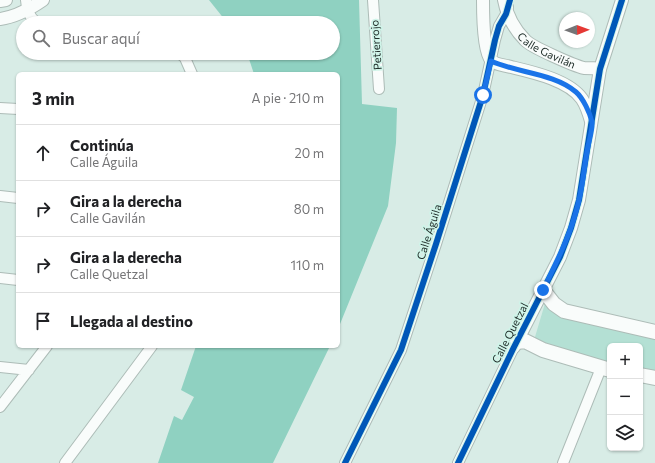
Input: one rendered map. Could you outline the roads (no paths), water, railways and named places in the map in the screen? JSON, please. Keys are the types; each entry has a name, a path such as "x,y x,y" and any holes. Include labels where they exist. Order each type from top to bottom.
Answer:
{"main road":[{"path":"543,290 554,304 564,311 655,332"},
{"path":"515,345 525,341 543,350 606,369"},
{"path":"643,376 655,378"}],"street":[{"path":"0,1 6,0"},
{"path":"26,5 34,7 43,0"},
{"name":"Petierrojo","path":"373,0 379,89"},
{"path":"483,0 487,53 491,61 534,73 567,85 583,100 592,122"},
{"path":"504,0 506,14"},
{"name":"Calle Águila","path":"345,463 401,350 439,236 483,95 494,40 499,26 506,14 510,0"},
{"name":"Calle Quetzal","path":"458,463 515,345 560,257 571,228 577,207 600,69 622,0"},
{"path":"0,19 11,17 26,5"},
{"path":"26,5 30,16"},
{"name":"Calle Gavilán","path":"506,14 526,42 572,64 583,68 600,69"},
{"path":"186,60 191,72"},
{"path":"0,108 16,109"},
{"path":"0,196 16,198"},
{"path":"0,278 16,280"},
{"path":"0,407 46,348"},
{"path":"65,463 151,348"},
{"path":"0,367 29,370"},
{"path":"563,463 606,369"}]}
